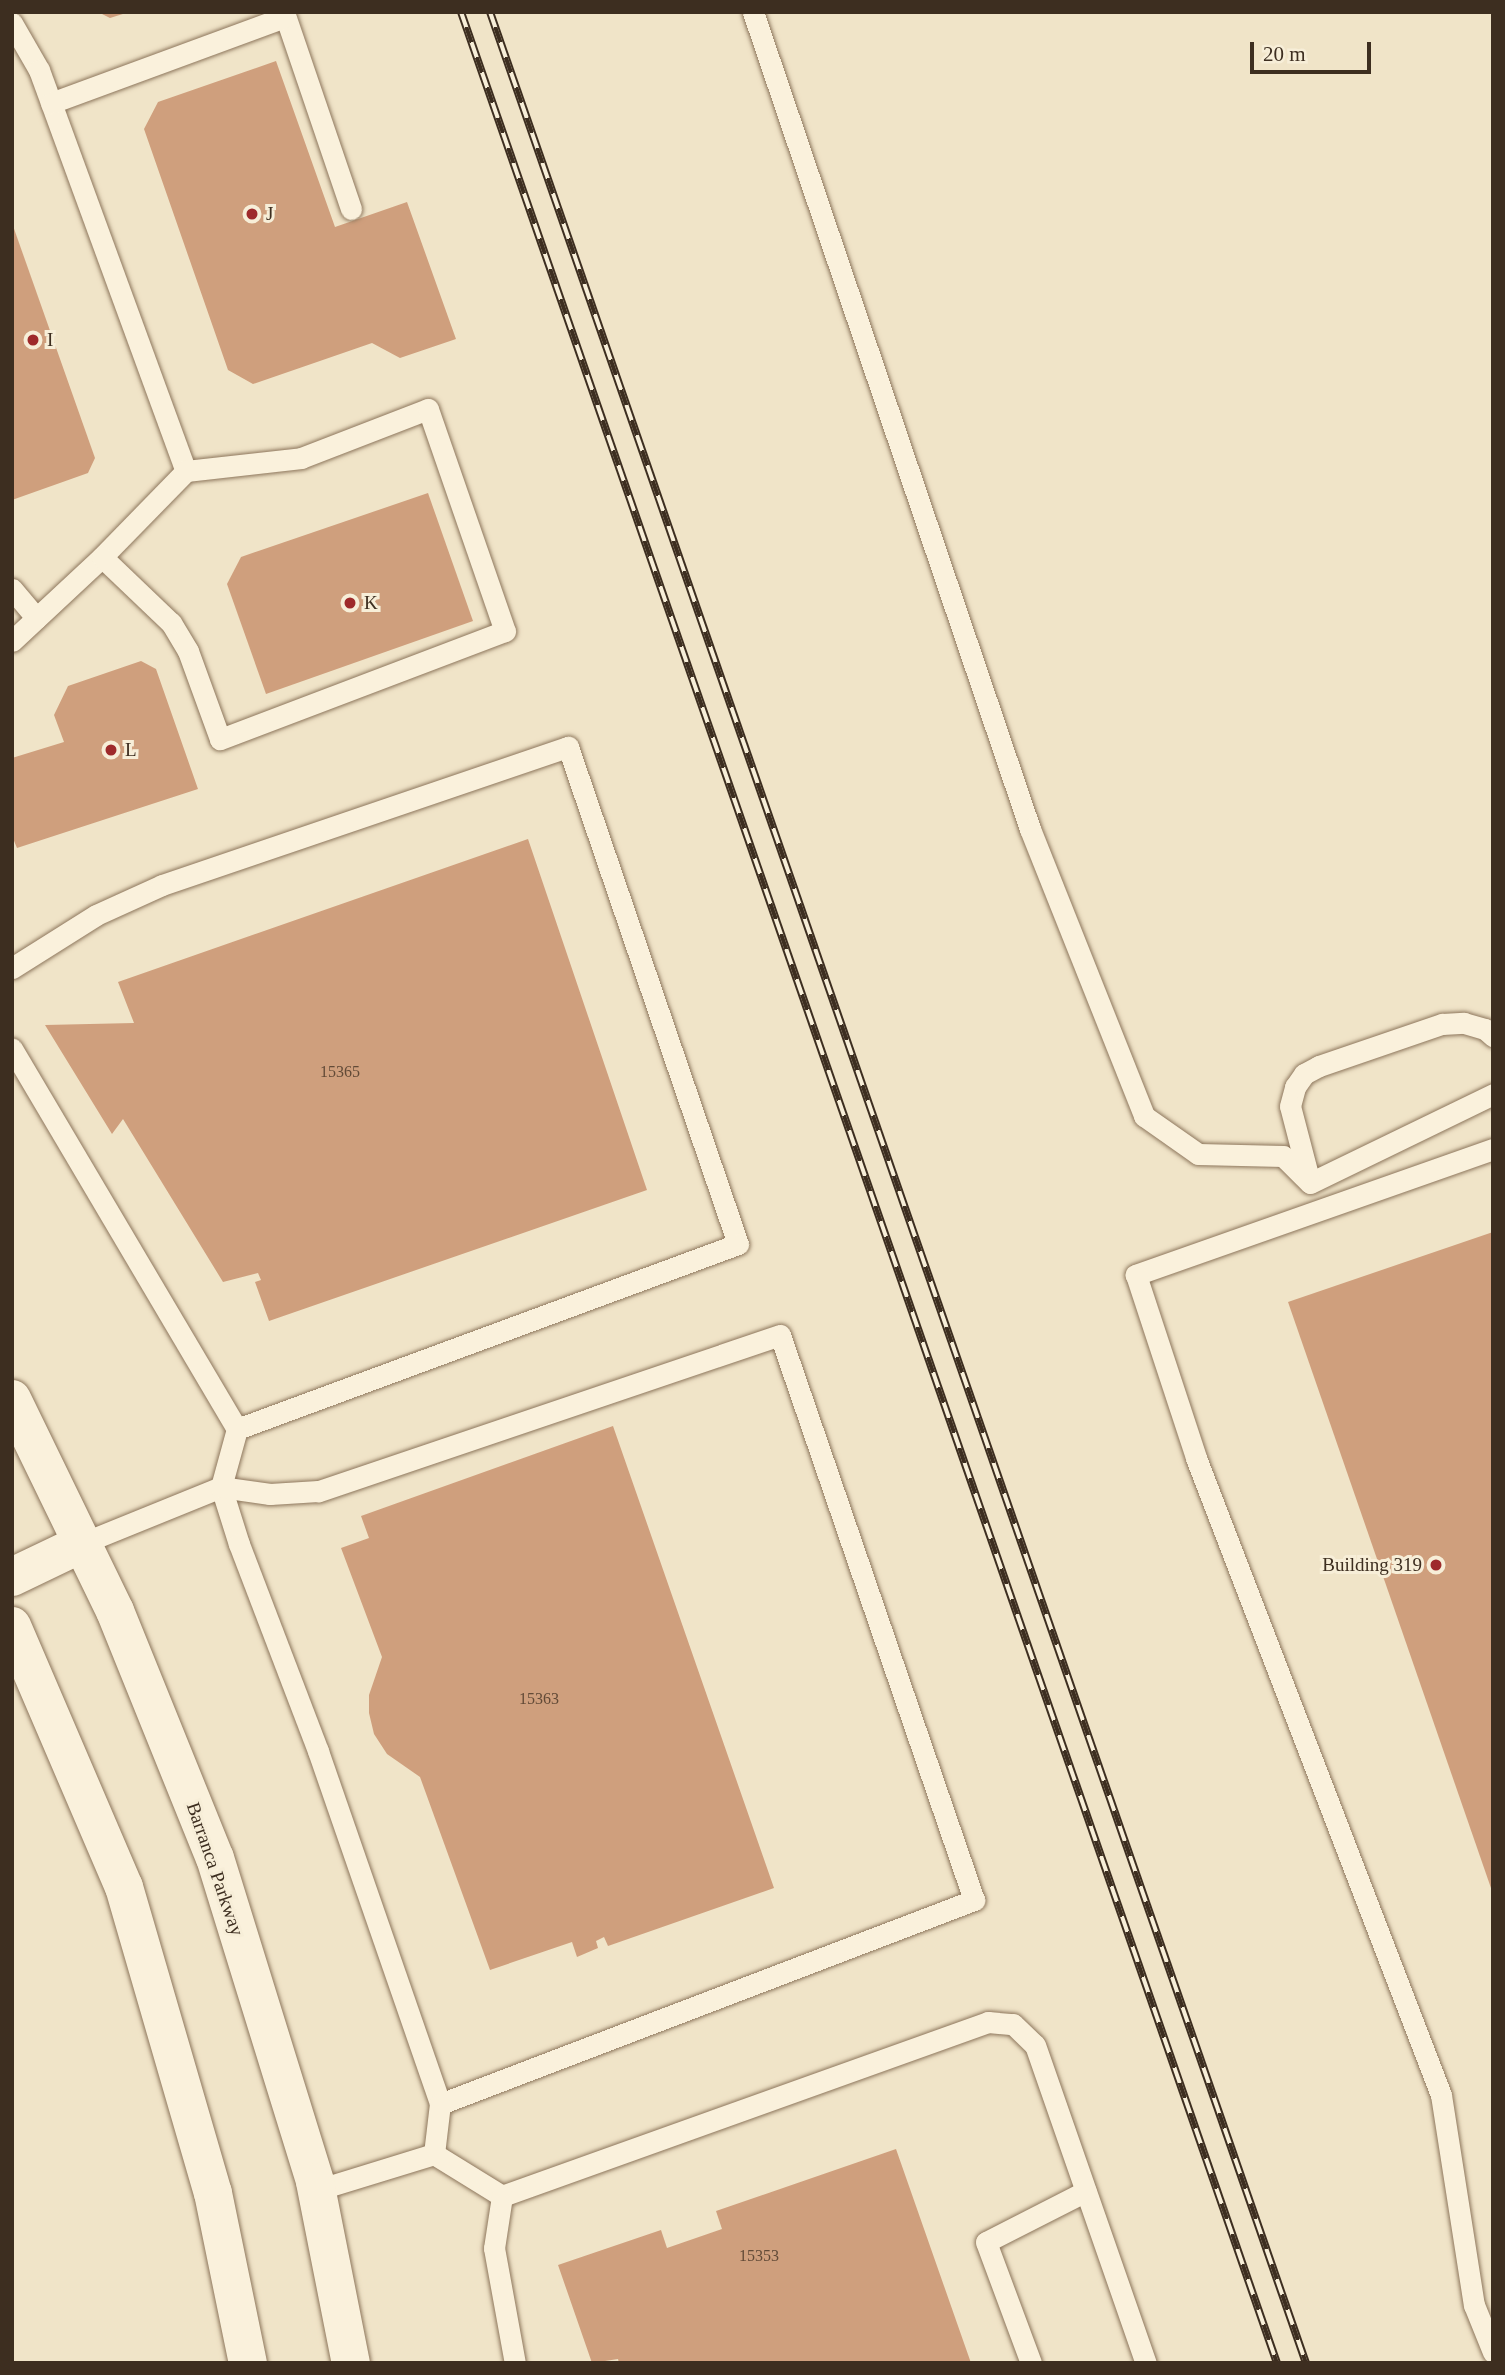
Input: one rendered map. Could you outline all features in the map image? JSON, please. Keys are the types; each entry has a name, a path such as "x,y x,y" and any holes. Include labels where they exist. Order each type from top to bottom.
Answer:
{"main road":[{"name":"Barranca Parkway","path":"12,1399 115,1611 215,1858 317,2190 351,2363"},
{"path":"12,1577 83,1543"},
{"path":"12,1626 124,1887 213,2193 248,2363"}],"lane":[{"path":"753,12 1030,830 1144,1115 1198,1154 1283,1156 1310,1183"},
{"path":"51,103 285,15 351,209"},
{"path":"12,23 39,70 186,471"},
{"path":"12,641 102,557 186,471 301,458 428,409 505,631 220,739 188,651 171,623 102,557"},
{"path":"12,589 36,618"},
{"path":"12,968 96,915 162,885 568,747 738,1244 237,1429"},
{"path":"1310,1183 1290,1106 1294,1087 1304,1074 1319,1066 1442,1024 1464,1023 1485,1029 1493,1036"},
{"path":"12,1048 237,1429 220,1486 239,1544 318,1751 440,2104 434,2154"},
{"path":"1310,1183 1493,1094"},
{"path":"1493,1149 1136,1275 1196,1458 1441,2095 1474,2305 1493,2352"},
{"path":"83,1543 220,1486 270,1494 318,1491 780,1335 974,1900 440,2104"},
{"path":"502,2196 988,2022 1013,2024 1035,2045 1146,2363"},
{"path":"317,2190 434,2154 502,2196"},
{"path":"1031,2363 986,2242 1086,2191"},
{"path":"502,2196 494,2248 515,2363"}],"building":[{"path":"98,12 126,12 126,13 110,18"},
{"name":"J","path":"276,61 335,227 407,202 456,339 400,358 372,343 253,384 228,370 144,129 158,102"},
{"name":"I","path":"12,223 95,458 88,473 12,500"},
{"name":"K","path":"428,493 473,621 266,694 227,584 241,557"},
{"name":"L","path":"141,661 156,669 198,789 17,848 12,836 12,758 64,742 54,715 68,686"},
{"path":"528,839 647,1190 269,1321 255,1282 261,1280 258,1273 223,1282 123,1119 112,1134 45,1025 134,1023 118,982"},
{"name":"Building 319","path":"1493,1232 1493,1891 1492,1891 1288,1302"},
{"path":"613,1426 774,1888 608,1946 604,1937 596,1941 598,1948 577,1957 572,1942 490,1970 420,1777 387,1754 374,1734 369,1713 369,1695 382,1657 341,1548 369,1538 361,1516"},
{"path":"896,2149 971,2363 619,2363 618,2359 592,2363 558,2265 661,2230 667,2248 722,2229 716,2211"}],"railway":[{"path":"461,12 1277,2363"},
{"path":"490,12 1306,2363"}],"place":[{"name":"J","path":"252,214"},
{"name":"I","path":"33,340"},
{"name":"K","path":"350,603"},
{"name":"L","path":"111,750"},
{"name":"Building 319","path":"1436,1565"}]}
